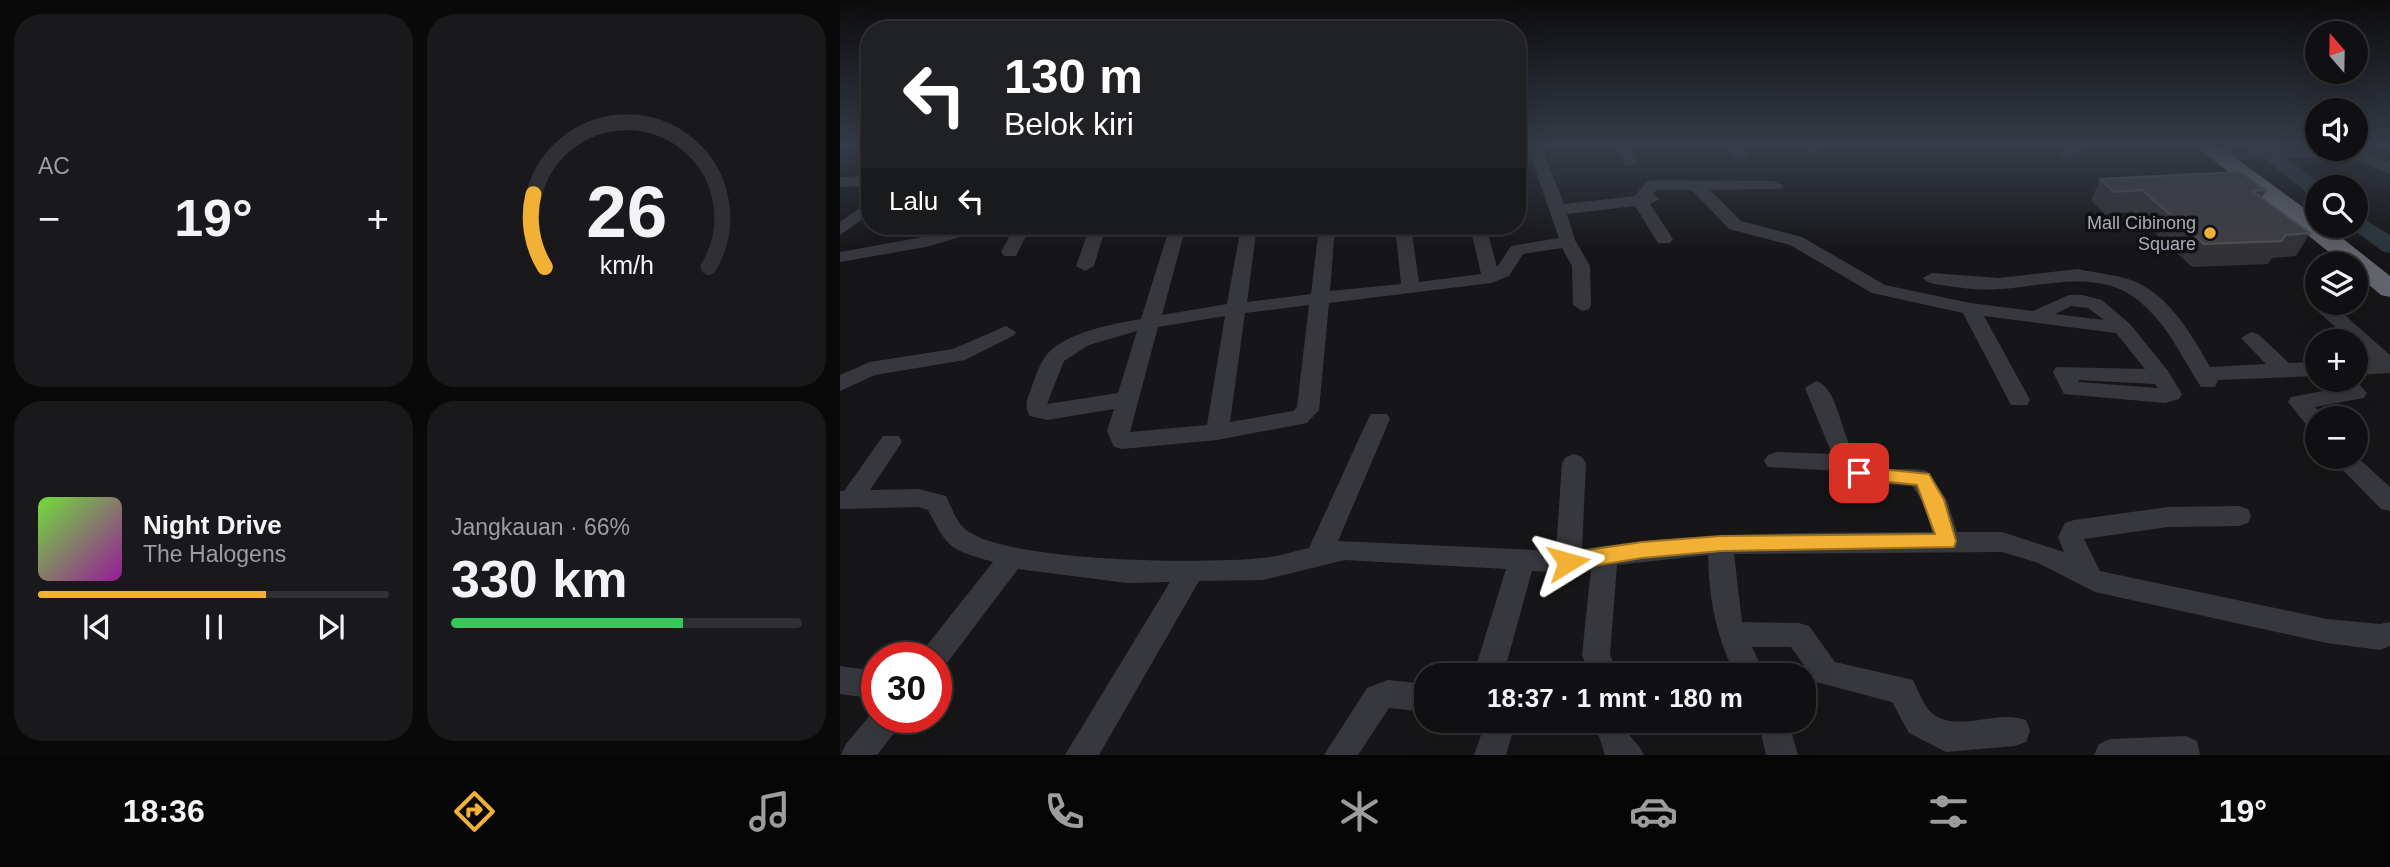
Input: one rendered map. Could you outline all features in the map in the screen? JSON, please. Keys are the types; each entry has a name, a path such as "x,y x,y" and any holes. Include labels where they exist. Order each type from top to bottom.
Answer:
{"highway":[{"path":"2257,181 2390,289"},
{"path":"2266,181 2305,207"},
{"path":"2345,238 2390,274"}],"street":[{"path":"840,182 861,181"},
{"path":"1546,181 1567,241 1581,266 1582,305"},
{"path":"1556,210 1640,201 1656,184 1702,190 1775,186"},
{"path":"1702,190 1728,221 1735,225 1796,241 1879,289 1970,309 2123,328 2160,377"},
{"path":"1640,201 1664,239"},
{"path":"840,230 861,213"},
{"path":"900,247 910,235"},
{"path":"840,257 900,247 946,235"},
{"path":"1010,252 1018,235"},
{"path":"1085,266 1095,235"},
{"path":"1175,235 1118,431 1122,441 1217,432 1299,418 1308,410 1322,298 1326,235"},
{"path":"1217,432 1248,235"},
{"path":"1404,235 1411,289"},
{"path":"1480,235 1491,278"},
{"path":"1127,400 1047,412 1038,411 1036,405 1057,356 1068,348 1151,322 1491,278 1503,272 1517,250 1567,241"},
{"path":"1932,278 1973,284 1999,284 2078,274 2129,286 2145,296 2177,327 2205,378 2305,369"},
{"path":"1970,309 2019,400"},
{"path":"2334,315 2350,329"},
{"path":"840,384 870,369 963,359 978,343 1006,332"},
{"path":"2251,338 2284,370"},
{"path":"2368,346 2390,366 2368,367"},
{"path":"1816,388 1847,463 1853,470 1869,475 1923,479 1935,500 1947,541"},
{"path":"2305,408 2300,402 2355,392"},
{"path":"1319,555 1379,419"},
{"path":"845,500 891,442"},
{"path":"1776,461 1847,463"},
{"path":"1568,562 1574,463"},
{"path":"2355,469 2390,502"},
{"path":"845,500 919,498 937,503 954,535 971,545 1012,558 1128,572 1190,573 1263,569 1345,550 1568,562 1721,544 1947,541 2025,546 2087,577 2276,621 2387,641"},
{"path":"2087,577 2071,537 2074,530 2168,517 2239,516"},
{"path":"1721,544 1722,592 1731,634 1746,663"},
{"path":"1599,663 1596,655 1605,556"},
{"path":"946,642 1012,558"},
{"path":"1492,663 1522,560"},
{"path":"1082,755 1190,573"},
{"path":"1731,634 1799,635 1826,673 1902,690 1920,723 1946,737 2015,731"},
{"path":"840,680 861,683"},
{"path":"1340,755 1378,698 1388,694 1414,697"},
{"path":"857,755 875,733"},
{"path":"1490,755 1497,733"},
{"path":"1612,733 1620,751 1628,755"},
{"path":"1776,733 1782,755"},
{"path":"2110,755 2186,752"}],"building":[{"path":"2102,181 2253,181 2266,190 2252,191 2305,229 2305,233 2285,235 2282,241 2204,244 2142,190 2114,192"}],"waterway":[{"path":"2368,230 2390,246"}],"place":[{"name":"Mall Cibinong Square","path":"2210,233"}],"route":[{"path":"1568,562 1642,550 1721,544 1947,541 1935,500 1923,479 1859,473"}]}
